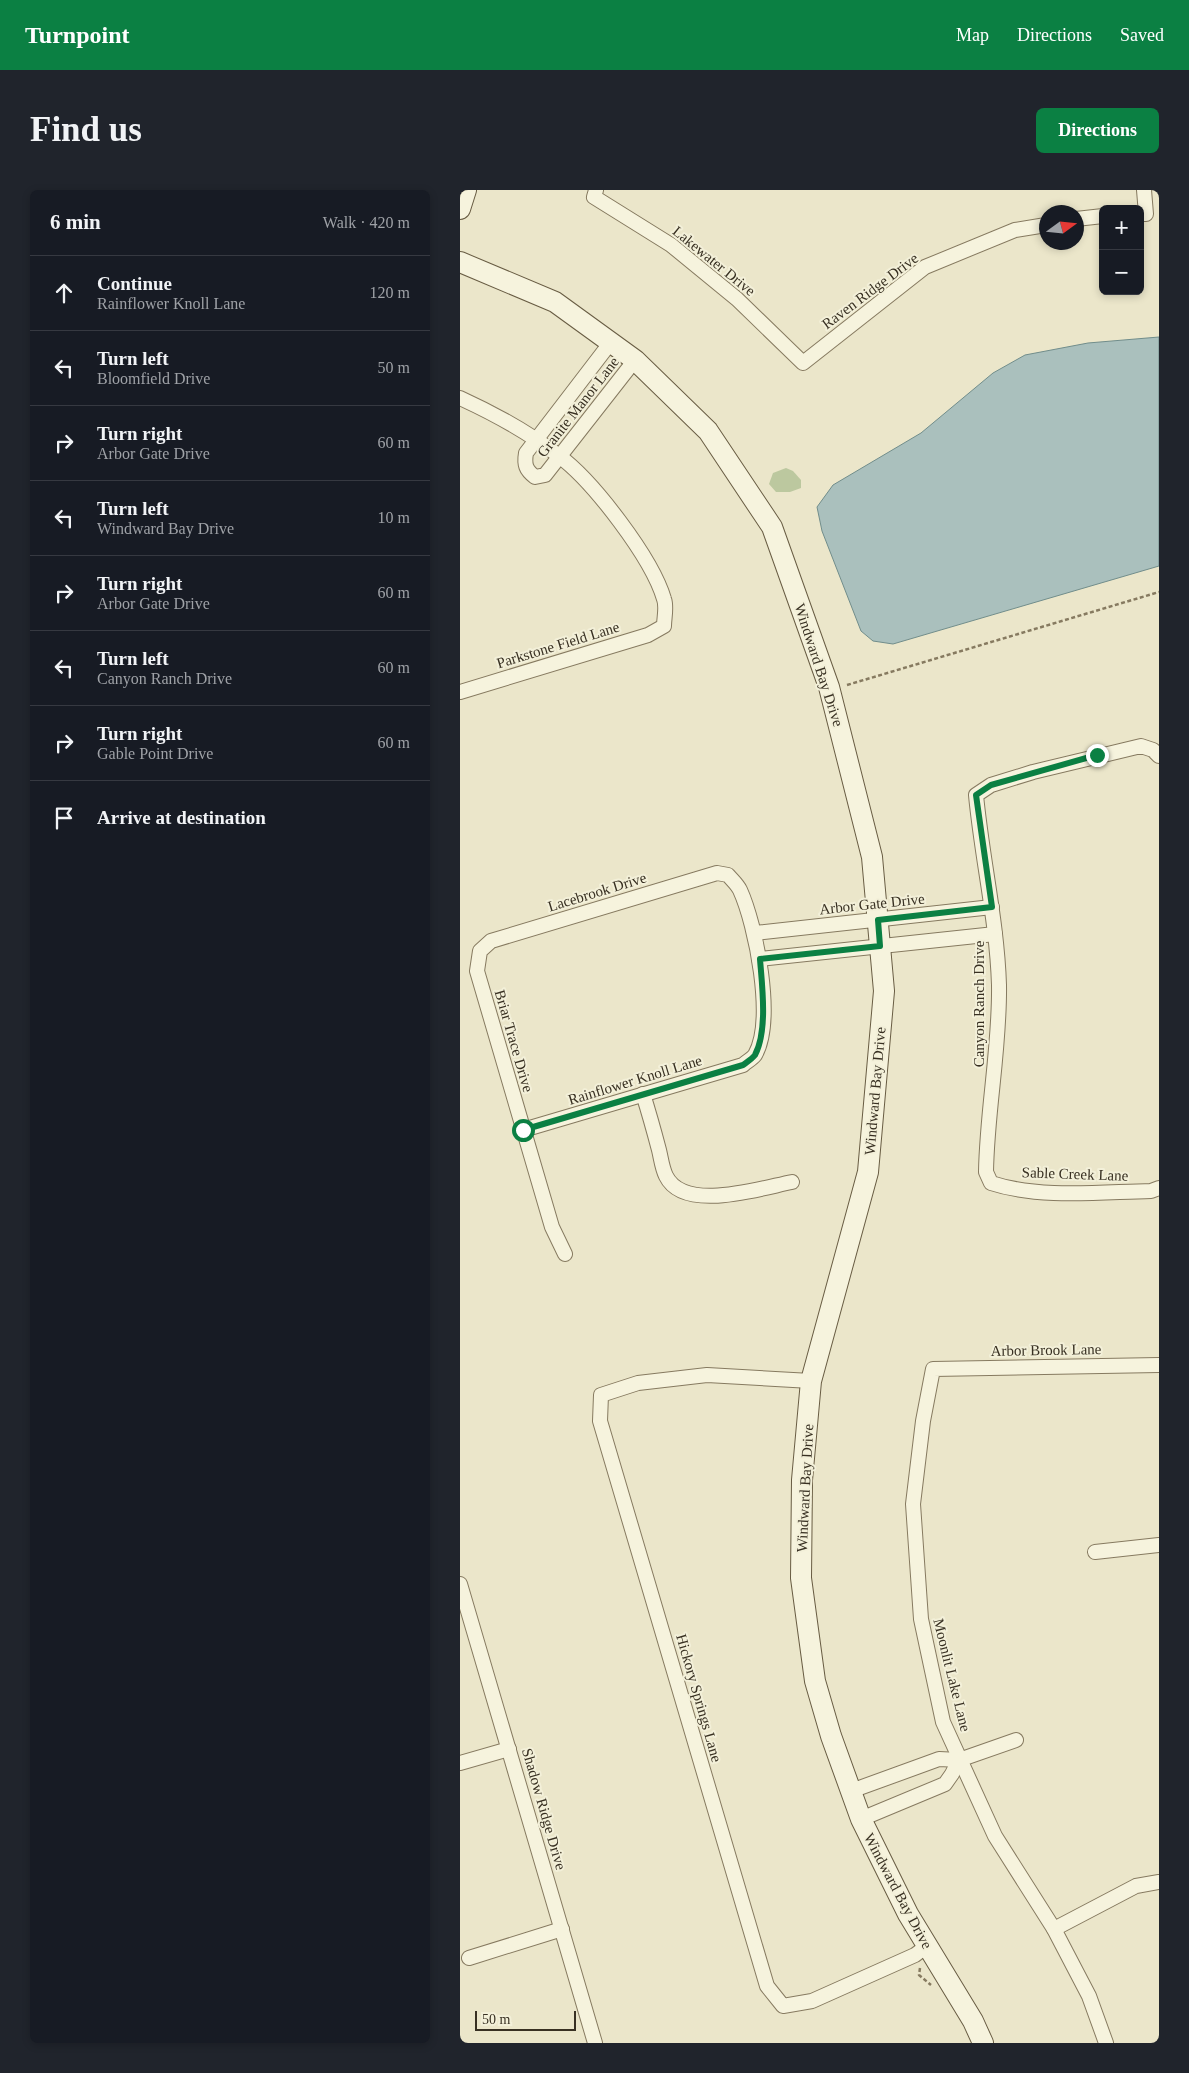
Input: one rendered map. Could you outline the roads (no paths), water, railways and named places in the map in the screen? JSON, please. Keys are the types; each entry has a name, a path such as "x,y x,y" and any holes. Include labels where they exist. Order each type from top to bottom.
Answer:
{"street":[{"path":"460,209 466,190"},
{"path":"1143,205 1144,190"},
{"name":"Lakewater Drive","path":"595,193 671,245 737,299 803,363"},
{"path":"1084,218 1099,216"},
{"name":"Raven Ridge Drive","path":"803,363 926,267 1015,230 1039,226"},
{"name":"Windward Bay Drive","path":"460,262 555,302 635,360 708,431 772,527 829,687 872,857 884,990 868,1172 812,1381 802,1480 801,1578 815,1681 831,1736 861,1819 926,1946 973,2021 983,2043"},
{"name":"Granite Manor Lane","path":"611,342 526,453 524,463 528,472 535,477 545,475 635,360"},
{"path":"460,398 504,418 560,456"},
{"name":"Parkstone Field Lane","path":"460,692 648,635 664,626 665,600 654,576 629,534 597,495 560,456"},
{"name":"Canyon Ranch Drive","path":"991,1183 986,1172 998,1036 996,934 976,795 991,785 1033,772 1141,746 1156,753"},
{"name":"Lacebrook Drive","path":"480,951 491,941 500,938 717,873 728,875 739,888 755,933"},
{"name":"Arbor Gate Drive","path":"755,933 992,907"},
{"path":"755,933 760,959 996,934"},
{"name":"Briar Trace Drive","path":"480,951 476,970 552,1226 565,1254"},
{"name":"Rainflower Knoll Lane","path":"523,1130 743,1065 754,1056 761,1036 760,959"},
{"path":"643,1094 666,1176 680,1190 698,1196 729,1194 792,1182"},
{"name":"Sable Creek Lane","path":"991,1183 1005,1187 1045,1191 1151,1192 1159,1188"},
{"name":"Arbor Brook Lane","path":"933,1369 1159,1365"},
{"name":"Moonlit Lake Lane","path":"933,1369 923,1420 913,1504 921,1619 943,1722 995,1836 1054,1929 1089,1996 1106,2043"},
{"name":"Hickory Springs Lane","path":"812,1381 707,1375 638,1383 600,1394 600,1421 767,1986 783,2006 812,2001 915,1955 926,1946"},
{"path":"1095,1552 1159,1545"},
{"name":"Shadow Ridge Drive","path":"460,1584 595,2043"},
{"path":"851,1791 938,1759 959,1760 1016,1740"},
{"path":"460,1763 510,1749"},
{"path":"861,1819 945,1784 959,1760"},
{"path":"1054,1929 1136,1886 1159,1882"},
{"path":"469,1958 562,1929"}],"water":[{"path":"1159,337 1159,566 893,644 873,641 861,631 822,531 817,507 833,485 921,433 993,373 1025,355 1088,343"}]}
